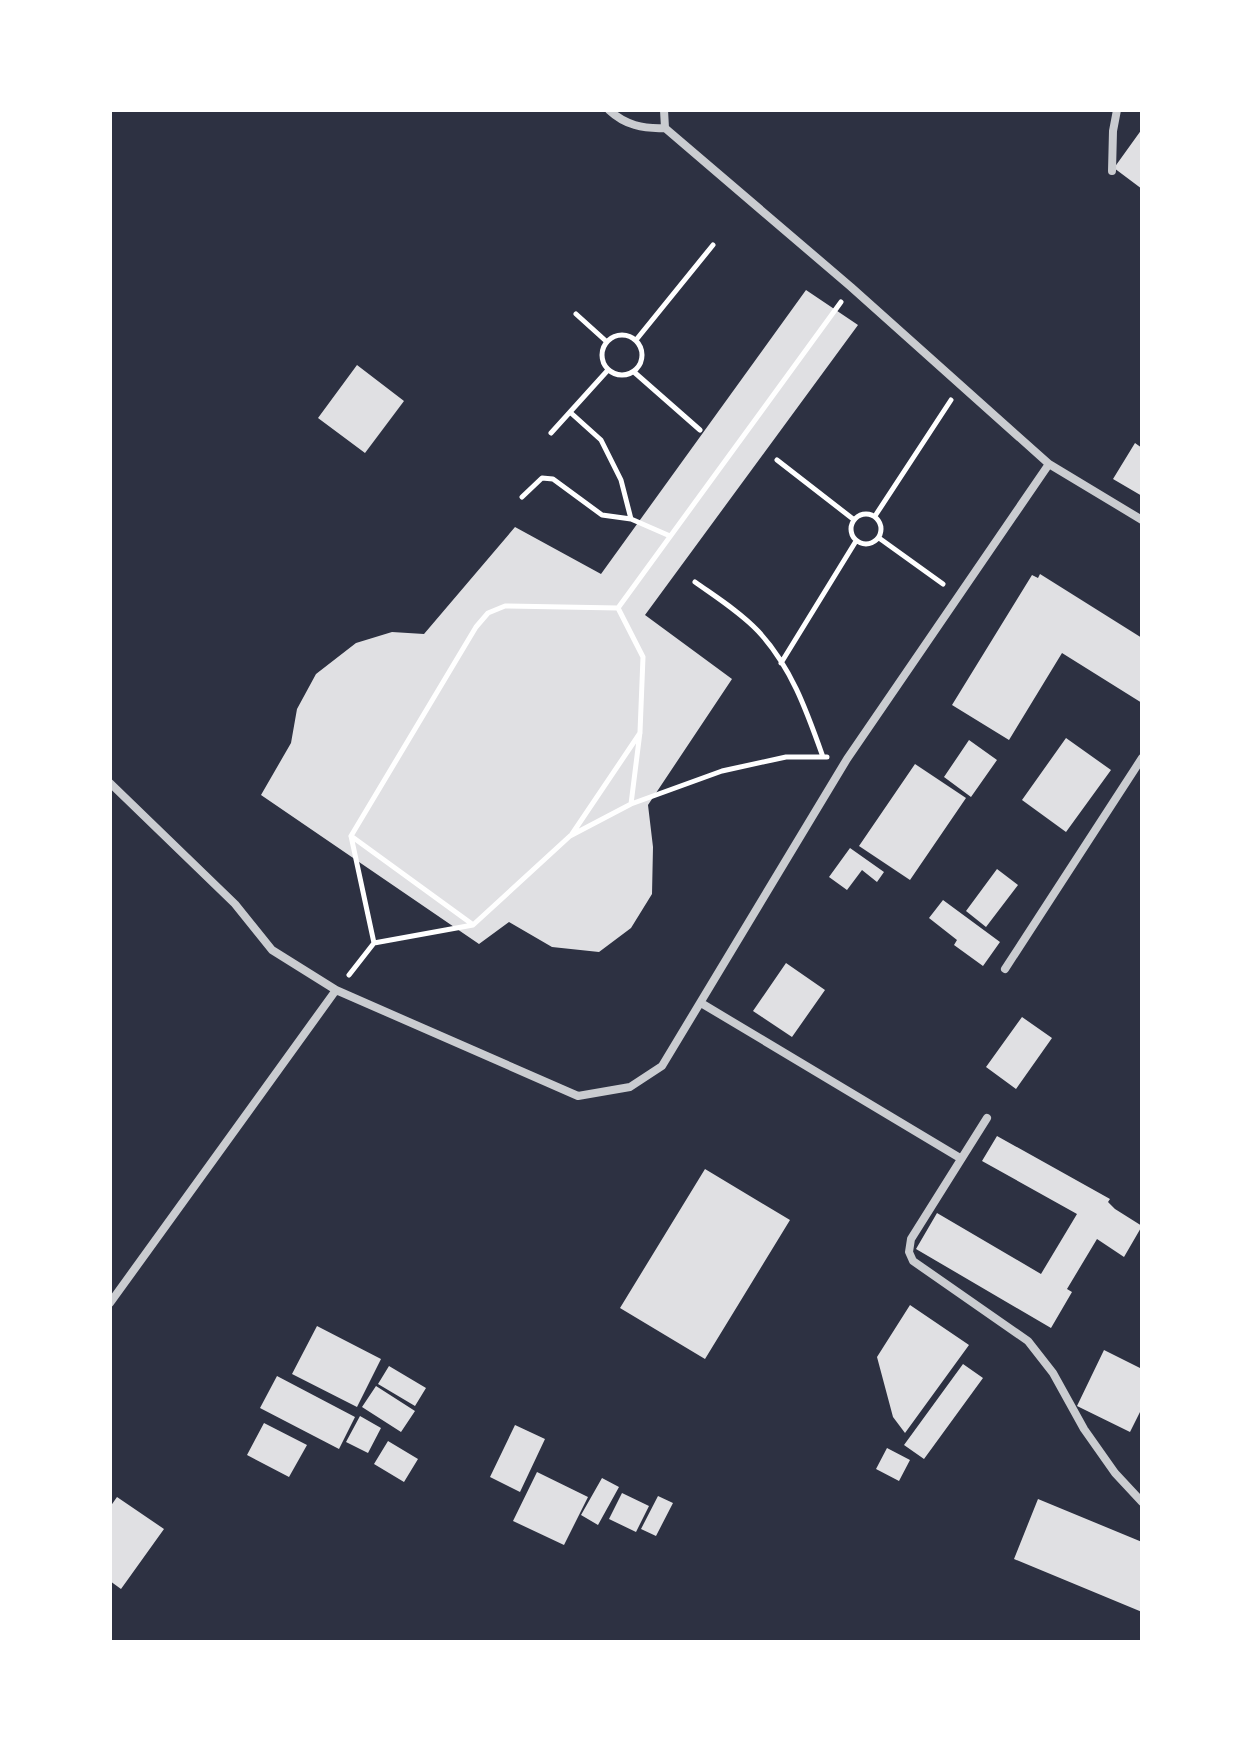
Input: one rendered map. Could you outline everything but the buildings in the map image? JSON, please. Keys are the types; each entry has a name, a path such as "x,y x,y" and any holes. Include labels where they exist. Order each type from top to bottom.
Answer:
{"street":[{"path":"609,110 619,119 644,129 665,128 851,287 1049,464 1142,520"},
{"path":"664,110 665,128"},
{"path":"1112,171 1117,110"},
{"path":"110,783 235,904 272,950 336,990 578,1096 630,1087 662,1066 847,759 1049,464"},
{"path":"1005,969 1142,758"},
{"path":"110,1303 336,990"},
{"path":"701,1003 960,1158"},
{"path":"987,1118 911,1239 909,1252 913,1261 1028,1341 1053,1373 1084,1429 1115,1473 1142,1502"}],"path":[{"path":"636,340 713,245"},
{"path":"618,608 851,287"},
{"path":"576,314 607,342"},
{"path":"619,336 636,340 642,356 634,372 616,375 608,370 601,355 607,342 619,336"},
{"path":"551,433 608,370"},
{"path":"634,372 700,430"},
{"path":"875,516 951,400"},
{"path":"571,413 601,440 621,480 631,519"},
{"path":"777,460 853,519"},
{"path":"522,497 542,478 553,479 602,515 631,519 670,536"},
{"path":"860,514 875,516 881,523 879,538 872,543 856,541 851,535 853,519 860,514"},
{"path":"879,538 943,584"},
{"path":"781,663 856,541"},
{"path":"695,582 758,631 801,697 823,757"},
{"path":"365,957 374,943 351,836 476,627 488,613 505,606 618,608"},
{"path":"618,608 643,657 640,732 631,804"},
{"path":"374,943 473,925 570,836 640,732"},
{"path":"570,836 631,804 722,771 786,757 847,759"},
{"path":"351,836 473,925"}]}
